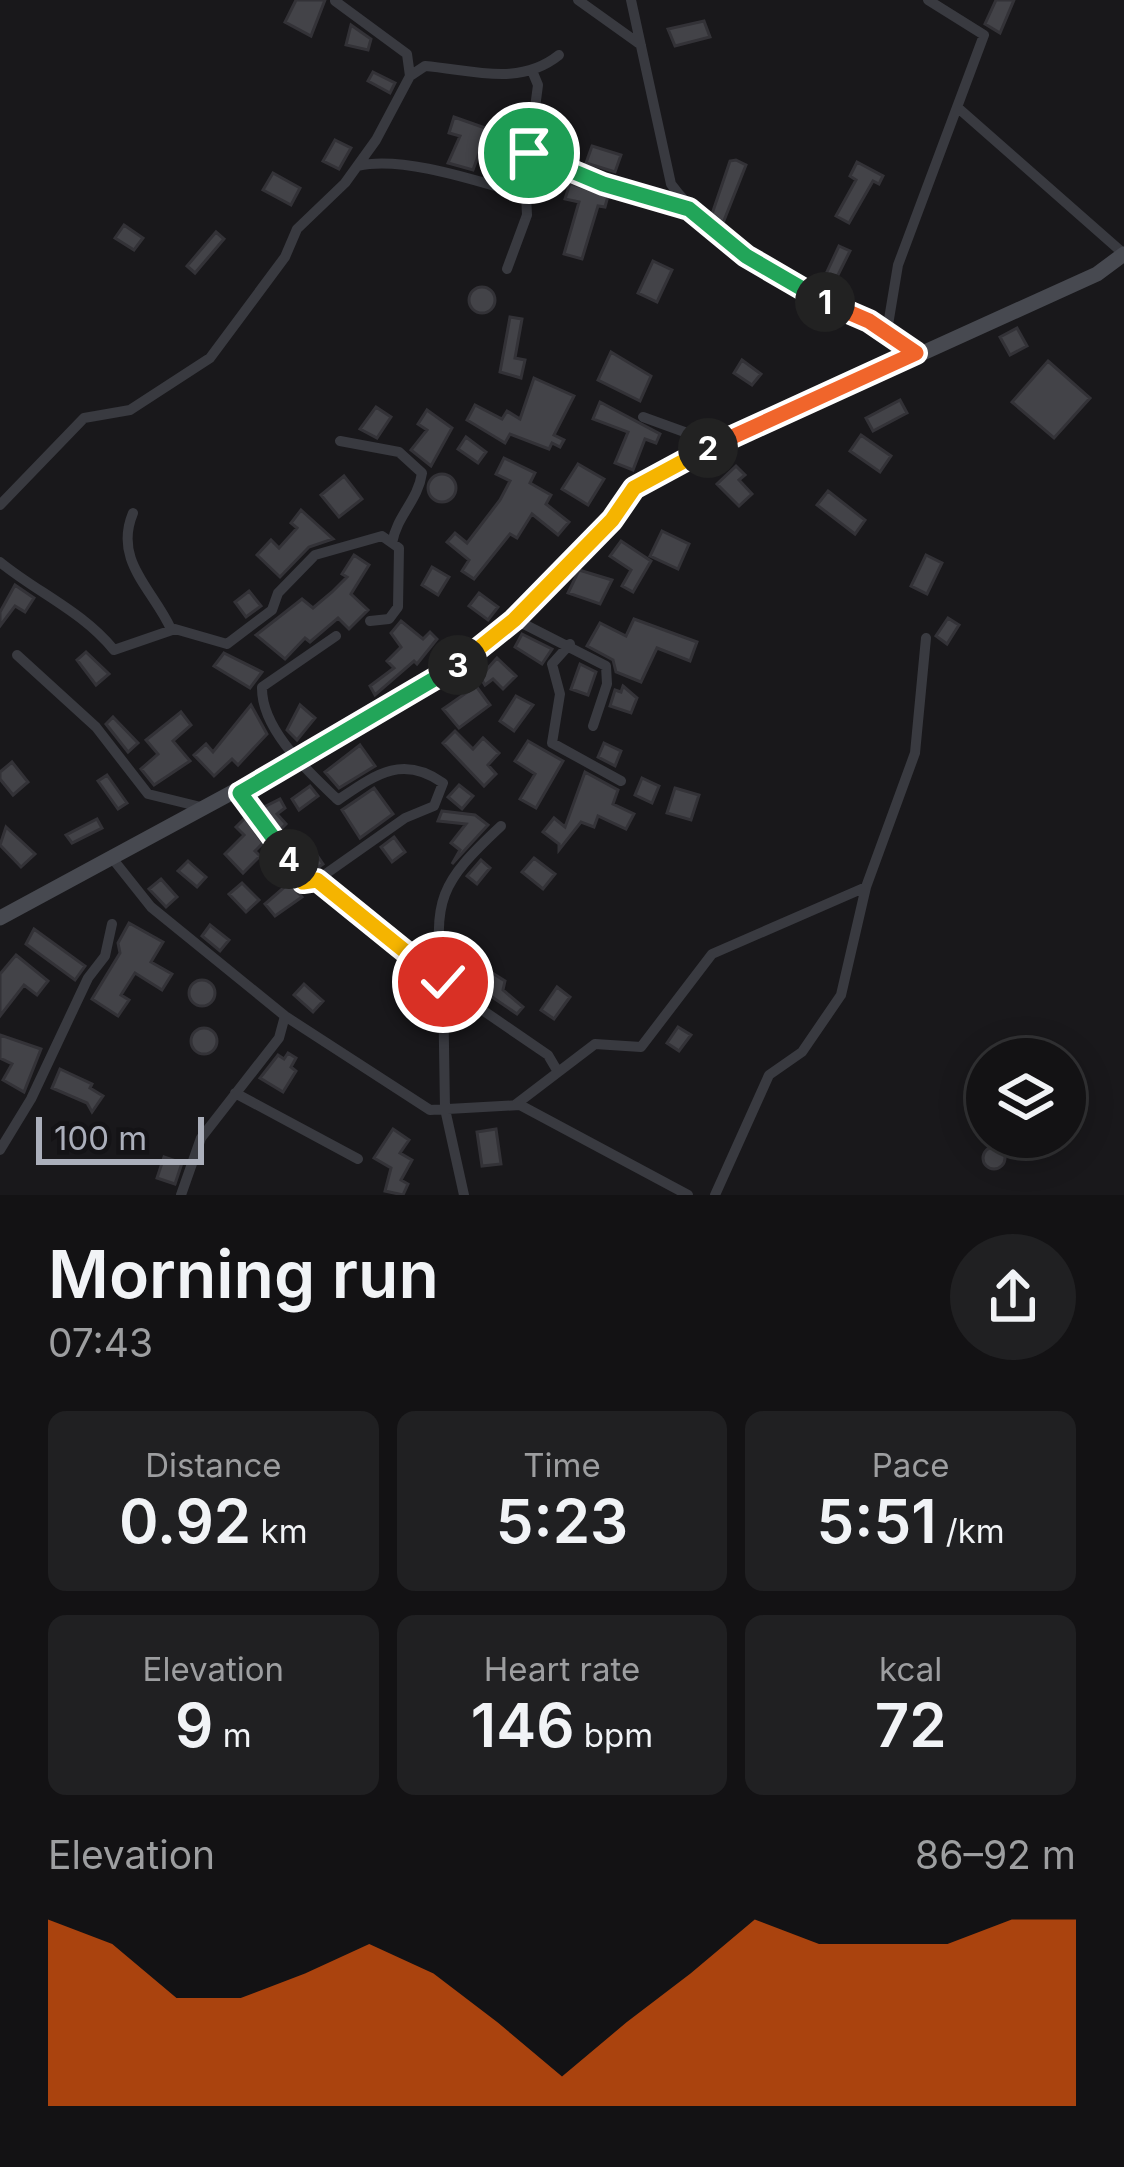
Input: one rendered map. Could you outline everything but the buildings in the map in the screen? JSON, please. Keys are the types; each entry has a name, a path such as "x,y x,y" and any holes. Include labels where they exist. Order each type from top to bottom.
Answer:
{"main road":[{"path":"0,918 240,793 428,687 514,620 612,520 634,488 700,452 1097,274 1124,254"}],"street":[{"path":"578,0 639,40 644,54"},
{"path":"632,0 671,184 689,209 746,256 887,331 916,353"},
{"path":"887,331 898,265 983,35 928,0"},
{"path":"335,2 407,54 410,76"},
{"path":"0,505 84,418 130,410 210,358 285,257 297,229 358,166 410,76 425,66 503,76 533,73 559,55"},
{"path":"533,73 538,85 529,153 603,184 689,209"},
{"path":"957,106 1124,254"},
{"path":"358,166 380,160 526,195 527,215 507,269"},
{"path":"643,417 690,434 700,452"},
{"path":"340,441 399,452 422,473 419,494 395,525 392,543"},
{"path":"133,513 125,532 135,573 171,629"},
{"path":"0,562 22,580 63,601 114,650 171,629 227,644 272,610 278,592 315,555 382,536 399,548 398,607 389,619 370,621"},
{"path":"514,620 606,666 607,684 593,726"},
{"path":"240,793 303,882 317,880 405,818 434,806 443,783 422,768 387,768 338,800 296,758 262,701 262,687 336,636"},
{"path":"715,1195 741,1127 770,1075 802,1052 841,995 866,887 915,753 926,638"},
{"path":"570,644 552,664 560,694 552,742 621,781"},
{"path":"16,656 96,727 148,794 205,808"},
{"path":"464,1195 445,1109 443,982 435,919 457,867 501,826"},
{"path":"112,858 151,907 285,1016 430,1110 515,1105 688,1195"},
{"path":"317,880 443,982 548,1055 558,1072"},
{"path":"515,1105 595,1044 641,1047 712,955 866,887"},
{"path":"0,1150 31,1100 88,978 105,956 112,924"},
{"path":"181,1195 201,1138 278,1038 285,1016"},
{"path":"235,1094 358,1159"}],"route":[{"path":"443,982 317,880 303,882 282,846 240,793 428,687 495,638 612,520 634,488 700,452 916,353 887,331 822,301 746,256 689,209 603,184 529,153"}]}
